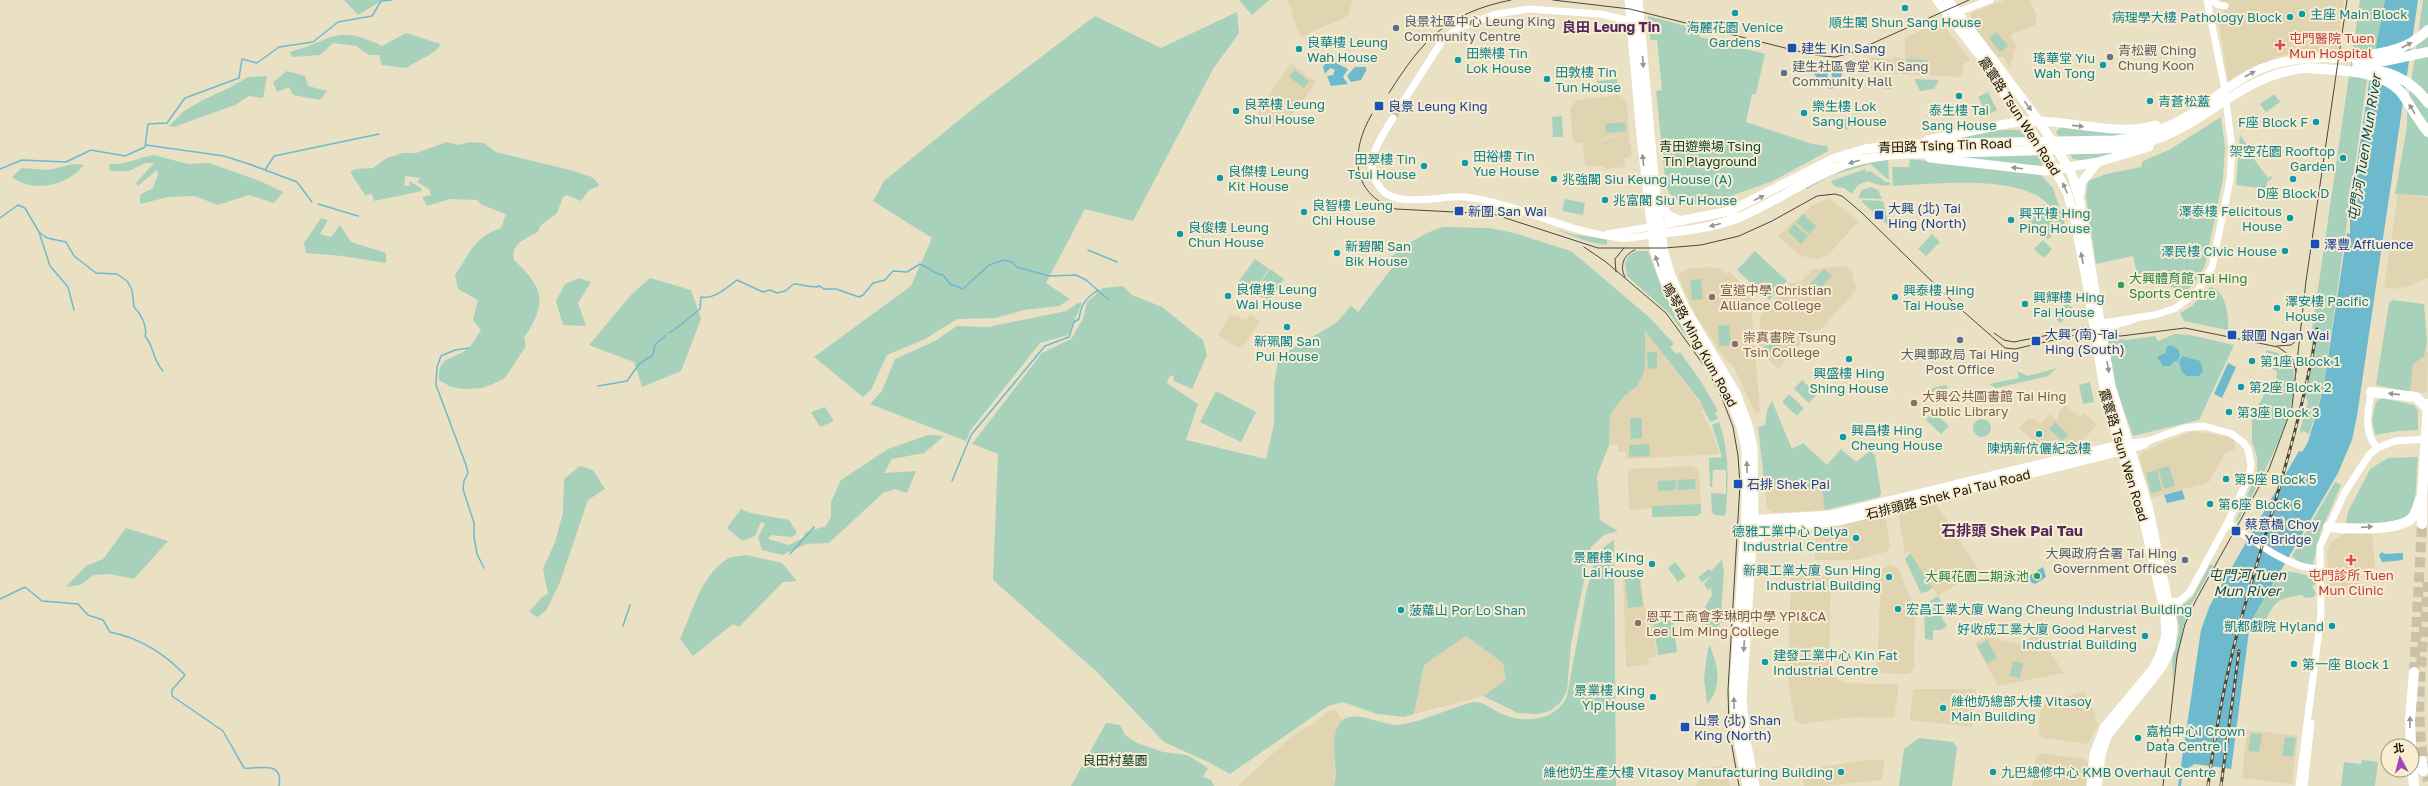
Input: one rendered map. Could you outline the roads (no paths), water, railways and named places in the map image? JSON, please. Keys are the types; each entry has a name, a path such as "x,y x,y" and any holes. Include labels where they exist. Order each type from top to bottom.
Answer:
{"highway":[{"path":"2332,58 2395,50 2412,43 2428,30"},
{"path":"2332,58 2376,61 2428,52"},
{"path":"2309,68 2350,67 2380,70 2400,77 2422,95 2428,103"},
{"path":"2309,68 2367,75 2386,80 2400,92 2428,132"},
{"path":"2371,392 2416,397 2428,406 2422,496 2422,524"},
{"path":"2328,527 2348,529 2402,523 2412,517 2422,496"},
{"path":"2411,738 2410,720 2414,672"}],"main road":[{"name":"鳴琴路 Ming Kum Road","path":"1629,0 1636,22 1656,199 1655,230 1664,253 1670,276 1685,308 1731,382 1745,414 1754,459 1734,700 1738,742 1747,786"},
{"name":"鳴琴路 Ming Kum Road","path":"1638,0 1636,22 1659,266 1673,300 1724,386 1738,416 1747,460 1749,523 1752,552 1742,700 1746,741 1755,786"},
{"name":"震寰路 Tsun Wen Road","path":"1937,0 1953,14 2039,121 2068,167 2080,202 2104,388 2120,448 2141,508 2166,602"},
{"name":"震寰路 Tsun Wen Road","path":"1948,0 1953,14 2009,102 2045,151 2067,192 2074,216 2097,327 2112,386 2157,540 2166,602 2166,630 2160,656 2153,669 2106,724 2091,786"},
{"name":"青田路 Tsing Tin Road","path":"1655,230 1682,221 1720,214 1740,207 1840,157 1873,148 1904,144 2030,142 2067,146 2128,146 2163,137 2183,128 2245,77 2271,65 2302,59 2332,58"},
{"name":"青田路 Tsing Tin Road","path":"1655,230 1680,232 1713,226 1738,218 1844,165 1876,157 1907,154 2035,151 2144,135 2175,123 2207,102 2217,100 2264,77 2282,72 2309,68"},
{"path":"1904,144 2025,122 2039,121 2111,129 2137,130 2165,122 2207,102"},
{"path":"2039,121 2038,132 2045,151"},
{"path":"1907,154 2041,171 2056,170 2098,162 2152,146 2183,128"},
{"path":"2080,202 2081,183 2098,162"},
{"path":"1656,199 1668,215 1682,221"},
{"path":"1664,253 1670,240 1680,232"},
{"name":"石排頭路 Shek Pai Tau Road","path":"1749,523 1835,515 2130,446"},
{"name":"石排頭路 Shek Pai Tau Road","path":"1749,523 1776,526 1839,520 2120,448"},
{"path":"1752,552 1762,533 1776,526"},
{"name":"震寰路 Tsun Wen Road","path":"2097,786 2098,754"}],"street":[{"path":"1953,14 1990,0"},
{"path":"2097,327 2160,313 2180,305 2197,292 2206,280 2212,267 2230,180 2232,139 2206,0"},
{"path":"2211,0 2218,5 2225,6"},
{"path":"1403,102 1440,42 1448,34 1469,23 1510,10 1529,8 1600,14 1636,22"},
{"path":"1393,118 1374,149 1371,159 1376,181 1388,195 1408,200 1455,196 1475,199 1573,229 1605,234 1655,230"},
{"path":"2371,392 2367,425 2369,436 2377,448"},
{"name":"石排頭路 Shek Pai Tau Road","path":"2130,446 2184,428 2204,426 2224,430 2244,443 2250,456 2249,476 2229,520 2188,595 2180,600 2166,602"},
{"path":"2299,786 2313,687 2321,615 2319,570 2320,546 2328,527 2360,466 2377,448 2400,440 2428,439"},
{"path":"2229,520 2231,526 2291,562 2310,569 2319,570"},
{"path":"2304,786 2314,701 2313,687"}],"water":[{"name":"屯門河 Tuen Mun River","path":"2385,0 2418,0 2357,416 2352,440 2338,473 2250,623 2229,786 2178,786 2201,630 2210,605 2299,451 2302,452 2308,442 2323,391 2347,233 2350,234 2350,211 2369,84"},
{"path":"1330,60 1348,69 1343,77 1348,84 1331,86 1327,76 1333,75 1335,70 1330,68 1325,74 1323,67 1326,62"},
{"path":"1809,62 1824,65 1828,74 1827,80 1816,77"},
{"path":"1854,62 1851,68 1843,72 1837,86 1831,89 1827,88 1832,77 1830,66 1834,66 1839,69 1841,65"},
{"path":"1355,67 1366,67 1366,71 1361,80 1351,82 1347,76"},
{"path":"2170,345 2178,349 2180,355 2178,361 2175,361 2170,366 2163,366 2157,357 2166,353 2166,348"},
{"path":"2182,356 2200,361 2203,371 2199,376 2187,376 2182,372 2179,362"},
{"path":"2228,363 2236,367 2222,398 2214,394"},
{"path":"2182,490 2185,499 2167,503 2164,495"},
{"path":"2382,552 2385,554 2403,553 2403,560 2382,562 2379,555"},
{"name":"大興花園二期泳池","path":"2043,567 2046,577 2035,584 2032,583 2027,577"}],"waterway":[{"path":"0,169 22,160 66,162 91,150 125,156 145,147 148,124 167,123 185,98 239,78 242,59 257,63 279,47 313,42 338,22 372,16 381,1 392,0"},
{"path":"265,170 274,156 379,134"},
{"path":"146,145 224,156 249,164 297,182 312,202"},
{"path":"318,204 358,216"},
{"path":"0,218 18,205 25,208 39,232 50,266 68,287 74,310"},
{"path":"39,232 47,238 66,242 74,256 96,273 117,274 127,281 132,290 134,307 141,316 144,324 146,332 145,336 150,344 157,363 163,371"},
{"path":"1088,250 1117,262"},
{"path":"669,333 700,309 701,297 710,297 715,295 737,280 763,292 770,290 777,293 785,291 794,284 814,287 820,286 824,289 836,289 859,297 863,295 873,283 885,280 893,271 907,272 920,264 936,273 943,275 950,284 963,289 989,265 1004,260 1012,262 1017,267 1049,276 1076,275 1086,280 1109,300"},
{"path":"952,481 971,435 1045,346 1069,337 1074,322 1079,319 1081,309 1085,302 1098,290"},
{"path":"598,386 627,381 639,364 653,355 655,345 666,335"},
{"path":"469,348 455,350 441,356 437,367 436,385 466,465 468,473 464,481 463,489 474,523 474,537 477,554 484,568"},
{"path":"790,554 814,527"},
{"path":"0,599 25,587 42,601 78,604 88,615 103,620 110,632 141,642 160,653 185,675 172,690 172,696 223,731 244,768 262,767 274,769 279,778 279,786"},
{"path":"623,626 630,605"}],"tunnel":[{"path":"1393,118 1403,102"},
{"path":"2414,672 2422,524"},
{"path":"2428,582 2419,708 2420,733 2428,781"}],"tram line":[{"path":"1389,93 1413,58 1439,31 1453,21 1470,12 1511,0"},
{"path":"1553,0 1630,9 1813,55 1835,57 1851,53 1969,0"},
{"path":"2163,786 2177,656 2185,624 2196,600 2269,469 2292,407 2306,281 2347,0"},
{"path":"1372,114 1360,142 1358,169 1362,182 1369,193 1381,202 1396,209 1493,214 1598,248 1665,248 1701,245 1739,236 1772,221 1817,196 1835,194 1842,196 1861,212 1956,305 2005,348 2015,349 2084,333 2121,336 2185,328 2278,347 2292,357 2296,372"},
{"path":"1584,247 1606,262 1666,313 1708,371 1722,398 1733,427 1738,456 1740,484 1728,690 1729,729 1739,786"},
{"path":"1616,272 1615,259 1624,248"},
{"path":"1625,277 1622,269 1625,257 1635,250"},
{"path":"1994,333 2004,340 2014,342 2088,327"},
{"path":"2277,346 2291,345 2302,336"}],"railway":[{"path":"2208,786 2220,710 2232,653 2291,445 2310,368 2317,329"},
{"path":"2221,786 2239,651"}],"place":[{"name":"順生閣 Shun Sang House","path":"1905,8"},
{"name":"海麗花園 Venice Gardens","path":"1735,13"},
{"name":"主座 Main Block","path":"2302,14"},
{"name":"病理學大樓 Pathology Block","path":"2290,17"},
{"name":"良景社區中心 Leung King Community Centre","path":"1396,28"},
{"name":"屯門醫院 Tuen Mun Hospital","path":"2280,45"},
{"name":"建生 Kin Sang","path":"1792,48"},
{"name":"良華樓 Leung Wah House","path":"1299,49"},
{"name":"青松觀 Ching Chung Koon","path":"2110,57"},
{"name":"田樂樓 Tin Lok House","path":"1458,60"},
{"name":"瑤華堂 Yiu Wah Tong","path":"2103,65"},
{"name":"建生社區會堂 Kin Sang Community Hall","path":"1784,73"},
{"name":"田敦樓 Tin Tun House","path":"1547,79"},
{"name":"泰生樓 Tai Sang House","path":"1959,96"},
{"name":"青蒼松蓋","path":"2150,101"},
{"name":"良景 Leung King","path":"1379,106"},
{"name":"良萃樓 Leung Shui House","path":"1236,111"},
{"name":"樂生樓 Lok Sang House","path":"1804,113"},
{"name":"F座 Block F","path":"2316,122"},
{"name":"架空花園 Rooftop Garden","path":"2343,158"},
{"name":"田裕樓 Tin Yue House","path":"1465,163"},
{"name":"田翠樓 Tin Tsui House","path":"1424,166"},
{"name":"良傑樓 Leung Kit House","path":"1220,178"},
{"name":"兆強閣 Siu Keung House (A)","path":"1554,179"},
{"name":"D座 Block D","path":"2293,179"},
{"name":"兆富閣 Siu Fu House","path":"1605,200"},
{"name":"新圍 San Wai","path":"1459,211"},
{"name":"良智樓 Leung Chi House","path":"1304,212"},
{"name":"大興 (北) Tai Hing (North)","path":"1879,215"},
{"name":"澤泰樓 Felicitous House","path":"2290,218"},
{"name":"興平樓 Hing Ping House","path":"2011,220"},
{"name":"良俊樓 Leung Chun House","path":"1180,234"},
{"name":"澤豐 Affluence","path":"2315,244"},
{"name":"澤民樓 Civic House","path":"2285,251"},
{"name":"新碧閣 San Bik House","path":"1337,253"},
{"name":"大興體育館 Tai Hing Sports Centre","path":"2121,285"},
{"name":"良偉樓 Leung Wai House","path":"1228,296"},
{"name":"宣道中學 Christian Alliance College","path":"1712,297"},
{"name":"興泰樓 Hing Tai House","path":"1895,297"},
{"name":"興輝樓 Hing Fai House","path":"2025,304"},
{"name":"澤安樓 Pacific House","path":"2277,308"},
{"name":"新珮閣 San Pui House","path":"1287,327"},
{"name":"銀圍 Ngan Wai","path":"2232,335"},
{"name":"大興郵政局 Tai Hing Post Office","path":"1960,340"},
{"name":"大興 (南) Tai Hing (South)","path":"2036,341"},
{"name":"崇真書院 Tsung Tsin College","path":"1735,344"},
{"name":"興盛樓 Hing Shing House","path":"1849,359"},
{"name":"第1座 Block 1","path":"2252,361"},
{"name":"第2座 Block 2","path":"2241,387"},
{"name":"大興公共圖書館 Tai Hing Public Library","path":"1914,403"},
{"name":"第3座 Block 3","path":"2229,412"},
{"name":"陳炳新伉儷紀念樓","path":"2039,434"},
{"name":"興昌樓 Hing Cheung House","path":"1843,437"},
{"name":"第5座 Block 5","path":"2226,479"},
{"name":"石排 Shek Pai","path":"1738,484"},
{"name":"第6座 Block 6","path":"2210,504"},
{"name":"蔡意橋 Choy Yee Bridge","path":"2236,531"},
{"name":"德雅工業中心 Delya Industrial Centre","path":"1856,538"},
{"name":"大興政府合署 Tai Hing Government Offices","path":"2185,560"},
{"name":"屯門診所 Tuen Mun Clinic","path":"2351,560"},
{"name":"景麗樓 King Lai House","path":"1652,564"},
{"name":"大興花園二期泳池","path":"2037,576"},
{"name":"新興工業大廈 Sun Hing Industrial Building","path":"1889,577"},
{"name":"宏昌工業大廈 Wang Cheung Industrial Building","path":"1898,609"},
{"name":"菠蘿山 Por Lo Shan","path":"1401,610"},
{"name":"恩平工商會李琳明中學 YPI&CA Lee Lim Ming College","path":"1638,623"},
{"name":"凱都戲院 Hyland","path":"2332,626"},
{"name":"好收成工業大廈 Good Harvest Industrial Building","path":"2145,636"},
{"name":"建發工業中心 Kin Fat Industrial Centre","path":"1765,662"},
{"name":"第一座 Block 1","path":"2294,664"},
{"name":"景業樓 King Yip House","path":"1653,697"},
{"name":"維他奶總部大樓 Vitasoy Main Building","path":"1943,708"},
{"name":"山景 (北) Shan King (North)","path":"1685,727"},
{"name":"嘉柏中心I Crown Data Centre I","path":"2138,738"},
{"name":"維他奶生產大樓 Vitasoy Manufacturing Building","path":"1841,772"},
{"name":"九巴總修中心 KMB Overhaul Centre","path":"1993,772"}],"district":[{"name":"良田 Leung Tin","path":"1611,26"},
{"name":"石排頭 Shek Pai Tau","path":"2012,530"}],"park label":[{"name":"青田遊樂場 Tsing Tin Playground","path":"1710,154"},
{"name":"良田村墓園","path":"1115,760"}]}
